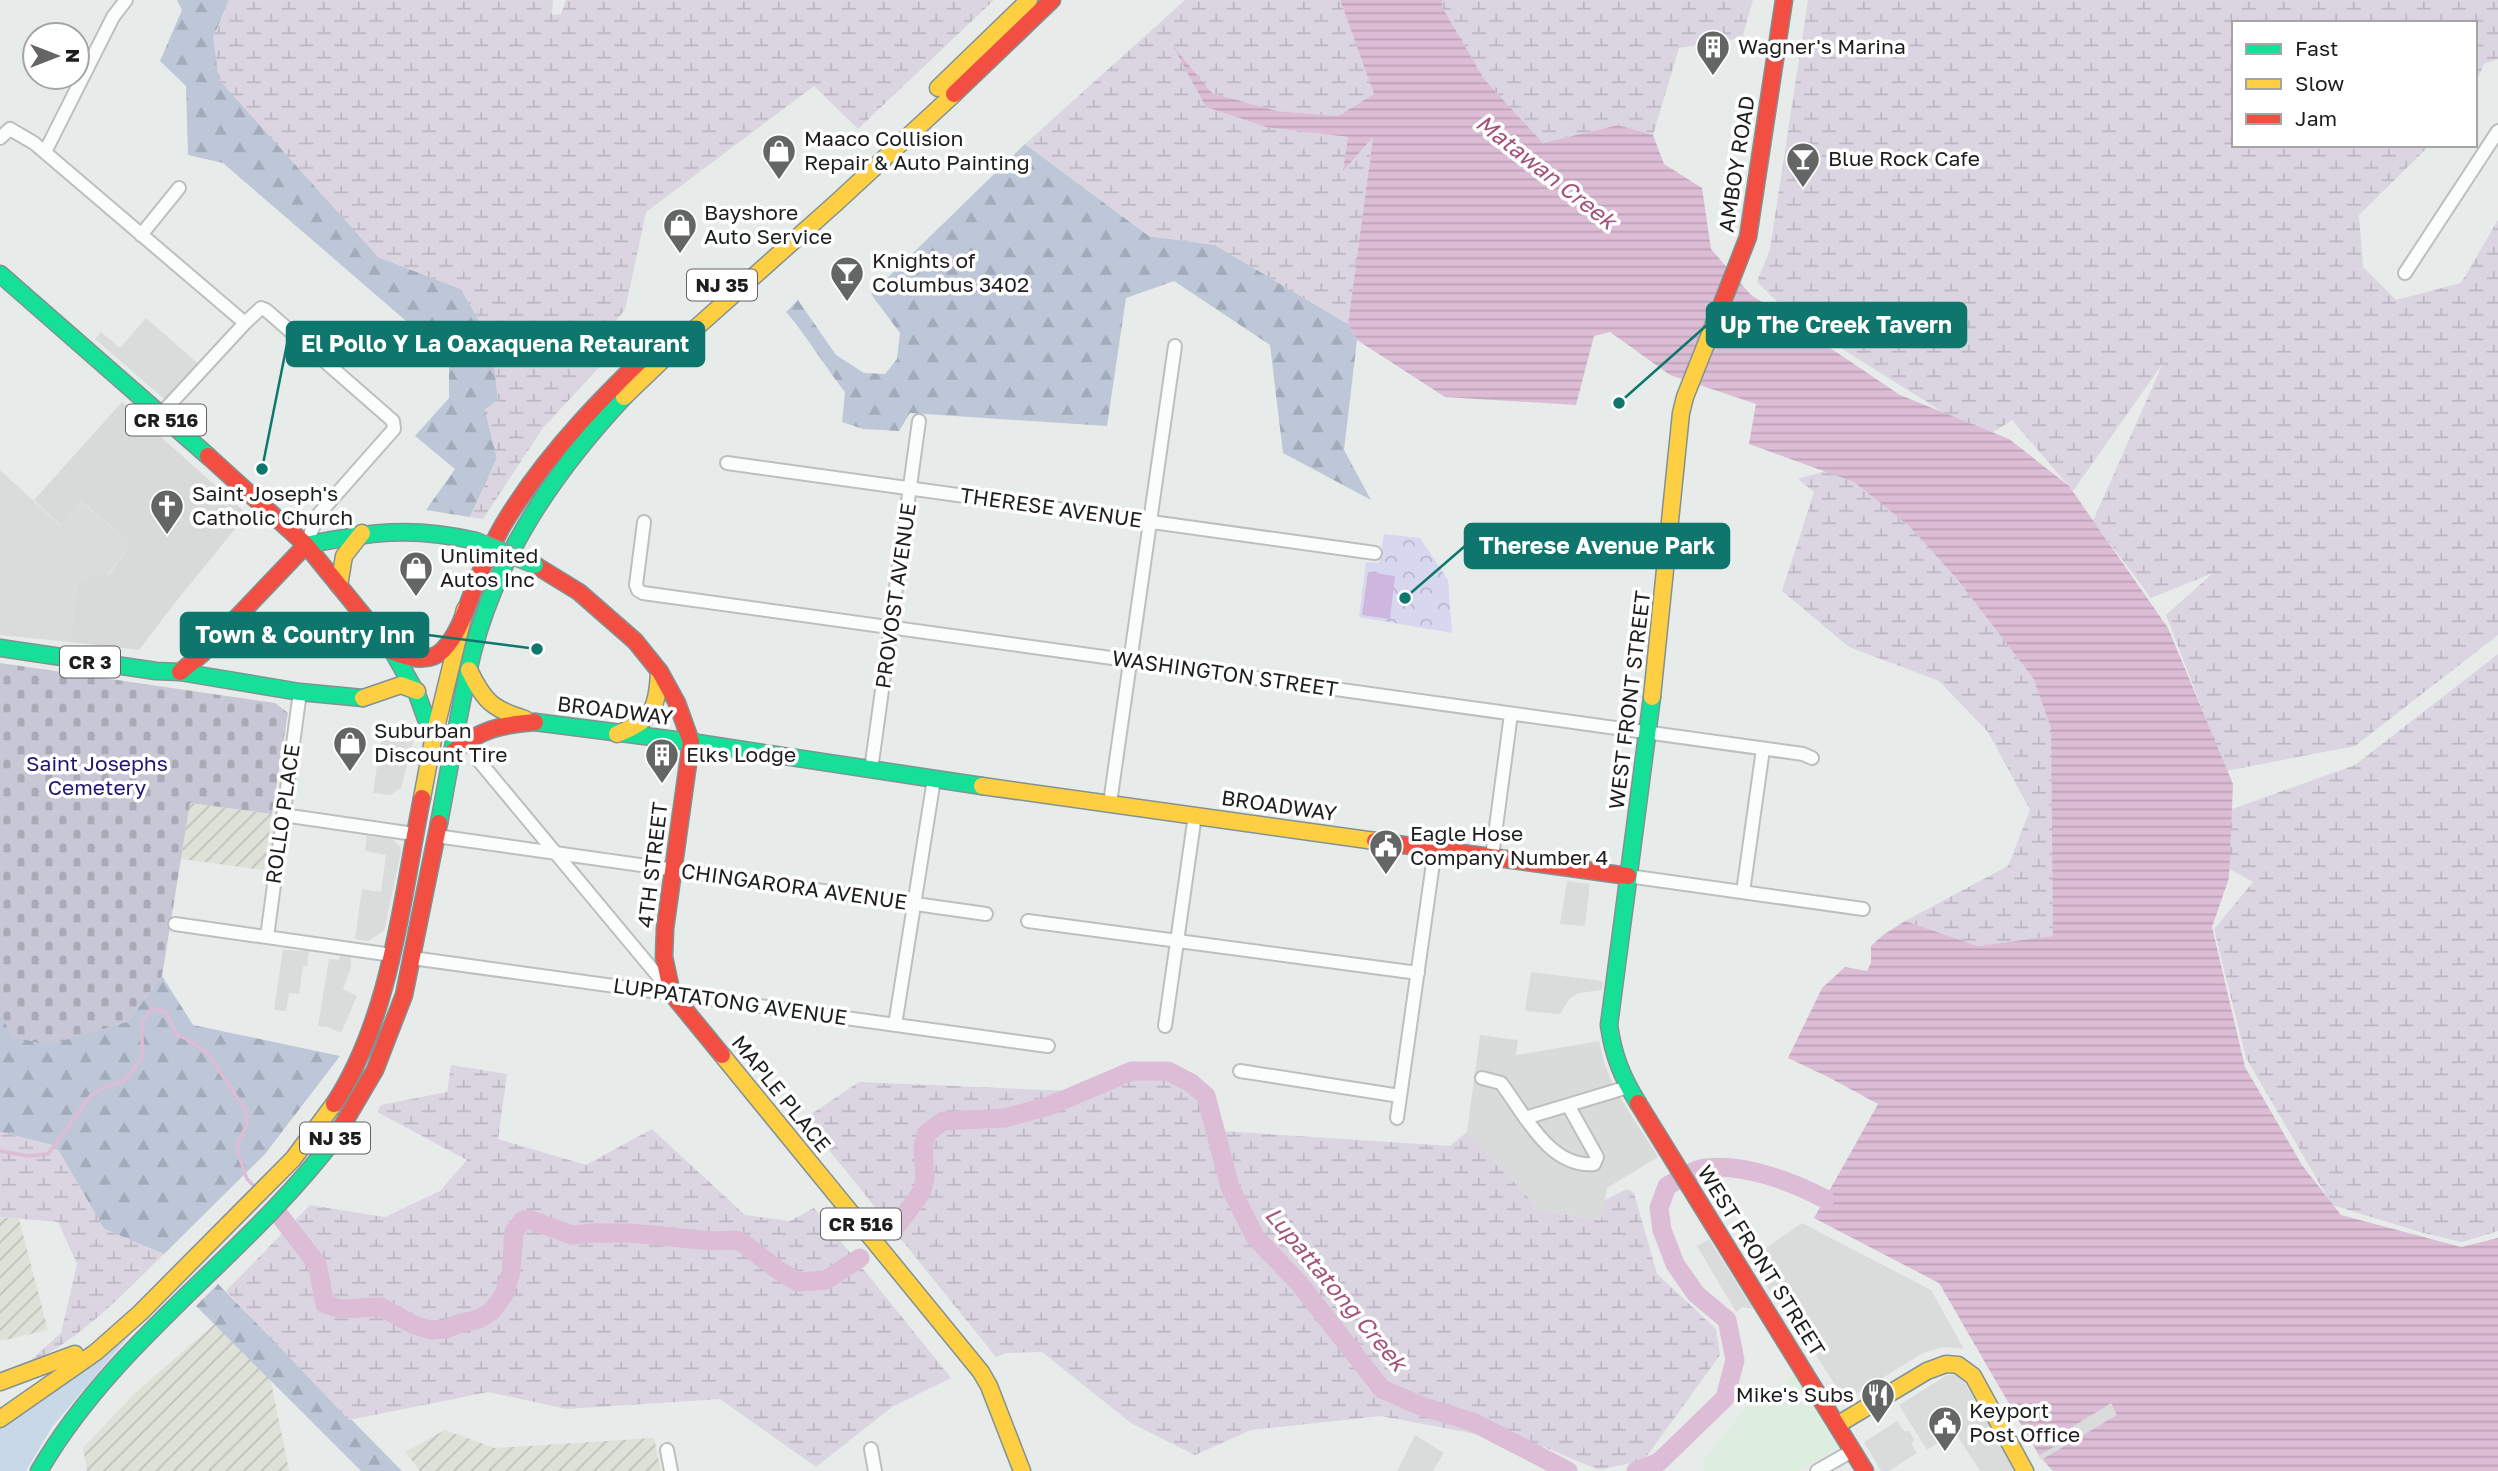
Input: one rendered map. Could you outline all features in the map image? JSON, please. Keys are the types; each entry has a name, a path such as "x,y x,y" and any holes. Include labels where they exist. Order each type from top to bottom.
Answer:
{"main road":[{"name":"NJ 35","path":"0,1419 110,1340 293,1159 336,1101 365,1046 392,954 433,740 465,609 486,556 517,502 598,402 669,332 862,159 1029,0"},
{"name":"NJ 35","path":"42,1467 79,1410 130,1352 289,1192 325,1152 359,1104 395,1023 412,958 469,670 489,600 515,543 542,497 587,438 619,402 852,189 1052,0"},
{"name":"AMBOY ROAD","path":"1712,329 1736,274 1748,237 1784,0"},
{"name":"CR 516","path":"0,274 306,545"},
{"name":"WEST FRONT STREET","path":"1712,329 1681,413 1659,648 1609,1025 1614,1057 1628,1087 1865,1471"},
{"name":"BROADWAY","path":"306,545 362,533 411,529 476,541 535,565 579,592 635,641 660,673 677,703 691,742"},
{"path":"339,586 344,556 362,533"},
{"path":"180,672 202,654 306,545 393,652 418,691 433,740"},
{"path":"393,652 419,660 439,653 450,640 465,609"},
{"path":"219,636 218,655 224,668 236,680"},
{"name":"CR 3","path":"0,648 156,671 180,672"},
{"path":"469,670 482,698 499,711 535,722"},
{"path":"180,672 300,692 363,698 401,685 418,691"},
{"path":"617,734 636,727 653,714 659,698 660,673"},
{"path":"453,752 482,730 535,722"},
{"name":"BROADWAY","path":"535,722 1628,876"},
{"name":"4TH STREET","path":"672,994 664,957 665,929 691,742"},
{"name":"MAPLE PLACE","path":"672,994 981,1372 1022,1471"},
{"path":"0,1382 35,1371 110,1340"},
{"path":"1838,1425 1927,1370 1947,1364 1958,1365 1973,1376 2025,1471"}],"street":[{"path":"45,152 113,17 126,0"},
{"path":"2405,273 2498,131"},
{"path":"5,134 45,152 245,323"},
{"path":"141,235 179,188"},
{"path":"160,415 258,310 266,310 395,424 394,429 318,515 306,545"},
{"path":"1110,803 1175,346"},
{"name":"PROVOST AVENUE","path":"871,770 919,421"},
{"name":"THERESE AVENUE","path":"727,463 1375,553"},
{"name":"WASHINGTON STREET","path":"644,522 637,575 638,590 643,593 1812,758"},
{"name":"ROLLO PLACE","path":"267,937 300,692"},
{"path":"1492,857 1511,714"},
{"path":"1743,892 1763,749"},
{"name":"MAPLE PLACE","path":"479,761 672,994"},
{"path":"895,1025 934,779"},
{"path":"283,815 414,834"},
{"path":"1165,1026 1195,815"},
{"name":"CHINGARORA AVENUE","path":"436,836 986,914"},
{"path":"1397,1118 1435,849"},
{"name":"BROADWAY","path":"1628,876 1863,909"},
{"path":"1028,921 1418,973"},
{"path":"175,924 392,954"},
{"name":"LUPPATATONG AVENUE","path":"412,958 1048,1046"},
{"path":"1240,1071 1400,1096"},
{"path":"1482,1079 1502,1084 1525,1118 1557,1153 1568,1159 1592,1165 1597,1157 1568,1105"},
{"path":"1525,1118 1628,1087"},
{"path":"871,1449 875,1471"},
{"path":"667,1450 671,1471"},
{"path":"1816,1471 1852,1451"}],"shaded area":[{"path":"146,318 201,366 169,403 95,339 101,332 120,348"},
{"path":"122,402 247,514 139,650 70,642 80,581 97,573 109,575 131,543 81,501 61,525 34,500"},
{"path":"0,470 60,525 80,501 131,543 108,575 97,573 80,581 70,642 0,635"},
{"path":"1368,572 1395,576 1390,619 1362,615"},
{"path":"383,727 403,729 414,739 401,788 390,795 373,793"},
{"path":"190,803 272,814 264,870 181,859"},
{"path":"367,836 392,839 400,846 401,852 384,931 368,941 355,939 362,889 381,892 386,855 365,851"},
{"path":"1567,881 1590,884 1585,926 1560,924"},
{"path":"283,950 309,951 307,966 303,966 299,994 289,993 286,1011 274,1010"},
{"path":"340,955 351,957 351,968 343,989 357,996 341,1033 318,1026 329,959 339,960"},
{"path":"1531,972 1603,981 1602,990 1579,993 1570,998 1560,1014 1525,1011"},
{"path":"1480,1035 1518,1040 1516,1055 1599,1041 1614,1088 1658,1157 1607,1188 1602,1220 1540,1210 1467,1132"},
{"path":"0,1217 19,1219 48,1330 0,1341"},
{"path":"1802,1223 1931,1290 1964,1349 1943,1347 1923,1353 1845,1401 1803,1334 1814,1327 1798,1303 1783,1312 1750,1259"},
{"path":"1709,1239 1753,1309 1742,1307 1736,1312 1697,1246"},
{"path":"218,1321 270,1377 289,1471 87,1471 83,1448 134,1394"},
{"path":"140,1323 52,1427 26,1471 0,1471 0,1428"},
{"path":"1947,1375 1956,1375 1963,1380 2016,1471 1980,1471 1955,1432 1927,1450 1899,1405"},
{"path":"1795,1376 1838,1448 1799,1471 1706,1471 1702,1463 1747,1406"},
{"path":"1897,1421 1914,1439 1912,1445 1917,1453 1889,1471 1881,1471 1864,1442"},
{"path":"445,1430 494,1448 654,1438 661,1471 420,1471 405,1452"},
{"path":"1415,1435 1444,1453 1433,1471 1397,1471"}],"green space":[{"path":"177,0 229,0 213,38 378,257 461,289 492,343 498,400 485,410 497,458 470,517 426,510 455,469 415,436 449,398 449,358 223,163 188,155 186,86 160,61 182,10"},
{"path":"229,0 553,0 552,15 561,14 566,0 994,0 858,129 814,86 646,212 625,310 591,349 604,362 543,428 483,519 470,517 497,458 485,409 498,400 492,343 461,289 378,257 219,80 213,38"},
{"path":"1185,0 1340,0 1374,94 1338,116 1277,111 1212,93 1176,50 1206,107 1266,127 1348,137 1344,170 1373,136 1348,324 1215,245 1149,236 1025,144"},
{"path":"1442,0 1753,0 1742,38 1679,48 1653,135 1618,125 1543,143 1484,79 1441,7"},
{"path":"1808,0 2498,0 2498,59 2484,64 2477,80 2477,21 2232,21 2232,147 2428,147 2359,215 2363,267 2396,300 2461,283 2498,220 2498,635 2355,746 2226,771 2166,615 2213,573 2151,598 2093,521 2163,363 2073,491 2012,420 1984,438 1796,320 1757,282 1770,249"},
{"path":"1025,144 1149,236 1215,245 1348,324 1357,340 1344,450 1371,500 1283,453 1270,345 1174,281 1126,298 1107,426 910,413 899,431 863,429 842,422 845,392 786,312 798,300 836,355 864,373 885,374 897,359 900,333 871,294"},
{"path":"1825,471 1854,482 1910,527 1957,579 2033,678 2051,728 2054,936 1978,946 1905,921 2008,866 2030,810 1988,732 1939,681 1849,647 1782,591 1814,492 1798,479"},
{"path":"1384,534 1420,538 1448,580 1452,633 1359,617 1366,562 1379,563"},
{"path":"2498,654 2498,1231 2462,1242 2332,1205 2246,1058 2214,929 2253,882 2224,866 2221,813 2355,765"},
{"name":"Saint Josephs Cemetery","path":"0,663 275,703 288,713 272,814 190,803 162,976 127,1022 48,1045 13,1037 0,1013"},
{"path":"162,976 193,1025 340,1056 265,1154 164,1254 104,1229 56,1146 0,1132 0,1013 13,1037 127,1022"},
{"path":"1123,1064 1171,1066 1207,1089 1222,1131 1450,1146 1467,1132 1540,1210 1601,1220 1605,1200 1627,1189 1634,1193 1657,1274 1716,1329 1720,1355 1644,1460 1599,1470 1544,1447 1381,1416 1251,1430 1195,1455 1131,1423 1042,1352 1005,1353 996,1357 804,1119 859,1082 1072,1091"},
{"path":"451,1065 507,1074 498,1139 586,1165 652,1129 745,1215 790,1221 814,1208 951,1378 892,1407 816,1467 720,1399 567,1409 488,1392 349,1420 226,1291 310,1205 385,1217 440,1191 467,1160 377,1112 381,1105 447,1092"},
{"path":"0,1132 56,1146 104,1229 164,1254 116,1301 81,1330 44,1356 24,1366 61,1333 77,1264 58,1222 0,1217"},
{"path":"218,1284 402,1471 361,1471 196,1306"},
{"path":"1798,1303 1814,1327 1799,1337 1783,1312"}],"water":[{"name":"Matawan Creek","path":"1340,0 1442,0 1442,7 1484,79 1543,143 1618,125 1653,135 1664,164 1702,188 1711,249 1750,294 1900,395 2009,439 2069,486 2168,628 2233,784 2229,878 2212,927 2245,1067 2302,1165 2341,1215 2461,1247 2498,1238 2498,1471 2053,1471 2040,1457 1939,1283 1814,1218 1878,1104 1788,1058 1822,988 1845,967 1867,971 1871,963 1871,946 1905,921 1978,946 2053,936 2051,728 2033,678 1957,579 1910,527 1854,482 1749,444 1756,404 1670,375 1610,332 1594,336 1576,405 1445,397 1357,340 1348,324 1373,137 1343,171 1348,137 1266,127 1206,107 1173,46 1212,93 1277,111 1338,116 1374,94"}],"pier":[{"path":"2111,1403 2117,1415 2041,1460 2038,1456 2067,1439 2064,1432"}],"waterway":[{"path":"0,1151 28,1156 48,1154 91,1095 106,1086 124,1081 142,1058 142,1021 152,1008 166,1012 177,1035 208,1054 243,1106 247,1124 236,1147 247,1179 253,1185"},
{"name":"Lupattatong Creek","path":"895,1228 921,1193 925,1179 923,1146 927,1133 943,1121 1005,1118 1049,1106 1132,1071 1168,1071 1191,1083 1206,1096 1230,1187 1255,1237 1298,1282 1382,1389 1421,1406 1473,1422 1568,1471"},
{"name":"Lupattatong Creek","path":"1636,1471 1659,1462 1725,1398 1735,1360 1727,1320 1696,1294 1675,1264 1662,1230 1659,1208 1667,1186 1701,1169 1736,1168 1783,1180 1825,1199"},
{"path":"280,1216 317,1264 325,1304 341,1309 381,1307 414,1325 431,1330 446,1329 479,1319 492,1311 504,1294 511,1272 514,1232 523,1220 528,1219 572,1235 630,1233 712,1241 735,1240 798,1282 826,1280 860,1258"}],"traffic: fast":[{"path":"0,274 208,456"},
{"path":"439,823 473,651 498,580 532,515 553,484 624,397"},
{"path":"306,545 371,534 411,532 476,541"},
{"path":"476,541 535,565"},
{"path":"0,648 156,671 180,672 300,692 363,698"},
{"path":"393,652 417,694 433,738"},
{"path":"1638,1103 1619,1065 1609,1025 1652,697"},
{"path":"535,722 691,742 982,786"},
{"path":"39,1471 70,1424 105,1380 142,1339 300,1181 335,1138"}],"traffic: slow":[{"path":"938,88 1029,0"},
{"path":"624,397 697,327 954,94"},
{"path":"1652,697 1681,413 1714,324"},
{"path":"339,586 344,556 362,533"},
{"path":"422,798 433,740 465,609"},
{"path":"469,670 490,702 525,719"},
{"path":"617,734 638,724 650,712 657,696 659,673"},
{"path":"363,698 401,685 417,691"},
{"path":"982,786 1375,841"},
{"path":"722,1055 981,1372 1022,1471"},
{"path":"0,1419 96,1352 140,1313 293,1159 334,1104"},
{"path":"0,1382 75,1354"},
{"path":"1837,1425 1927,1371 1946,1364 1958,1365 1973,1376 2025,1471"}],"traffic: jam":[{"path":"954,94 1052,0"},
{"path":"1714,324 1748,237 1784,0"},
{"path":"393,652 412,658 425,658 443,650 459,627 495,539 520,498 580,423 670,332"},
{"path":"208,456 306,545 393,652"},
{"path":"180,672 202,654 306,545"},
{"path":"535,565 579,592 635,641 660,672 677,703 691,742 665,929 664,957 672,994 722,1055"},
{"path":"453,752 482,733 535,722"},
{"path":"334,1104 369,1034 382,995 422,798"},
{"path":"335,1138 375,1070 404,995 439,823"},
{"path":"1375,841 1628,876"},
{"path":"1638,1103 1865,1471"}],"place":[{"name":"Wagner's Marina","path":"1713,77"},
{"name":"Maaco Collision Repair & Auto Painting","path":"779,181"},
{"name":"Blue Rock Cafe","path":"1803,189"},
{"name":"Bayshore Auto Service","path":"680,255"},
{"name":"Knights of Columbus 3402","path":"847,303"},
{"name":"Up The Creek Tavern","path":"1619,403"},
{"name":"El Pollo Y La Oaxaquena Retaurant","path":"262,469"},
{"name":"Saint Joseph's Catholic Church","path":"167,536"},
{"name":"Unlimited Autos Inc","path":"416,598"},
{"name":"Therese Avenue Park","path":"1405,598"},
{"name":"Town & Country Inn","path":"537,649"},
{"name":"Suburban Discount Tire","path":"350,773"},
{"name":"Elks Lodge","path":"662,785"},
{"name":"Eagle Hose Company Number 4","path":"1386,876"},
{"name":"Mike's Subs","path":"1878,1425"},
{"name":"Keyport Post Office","path":"1945,1453"}]}
